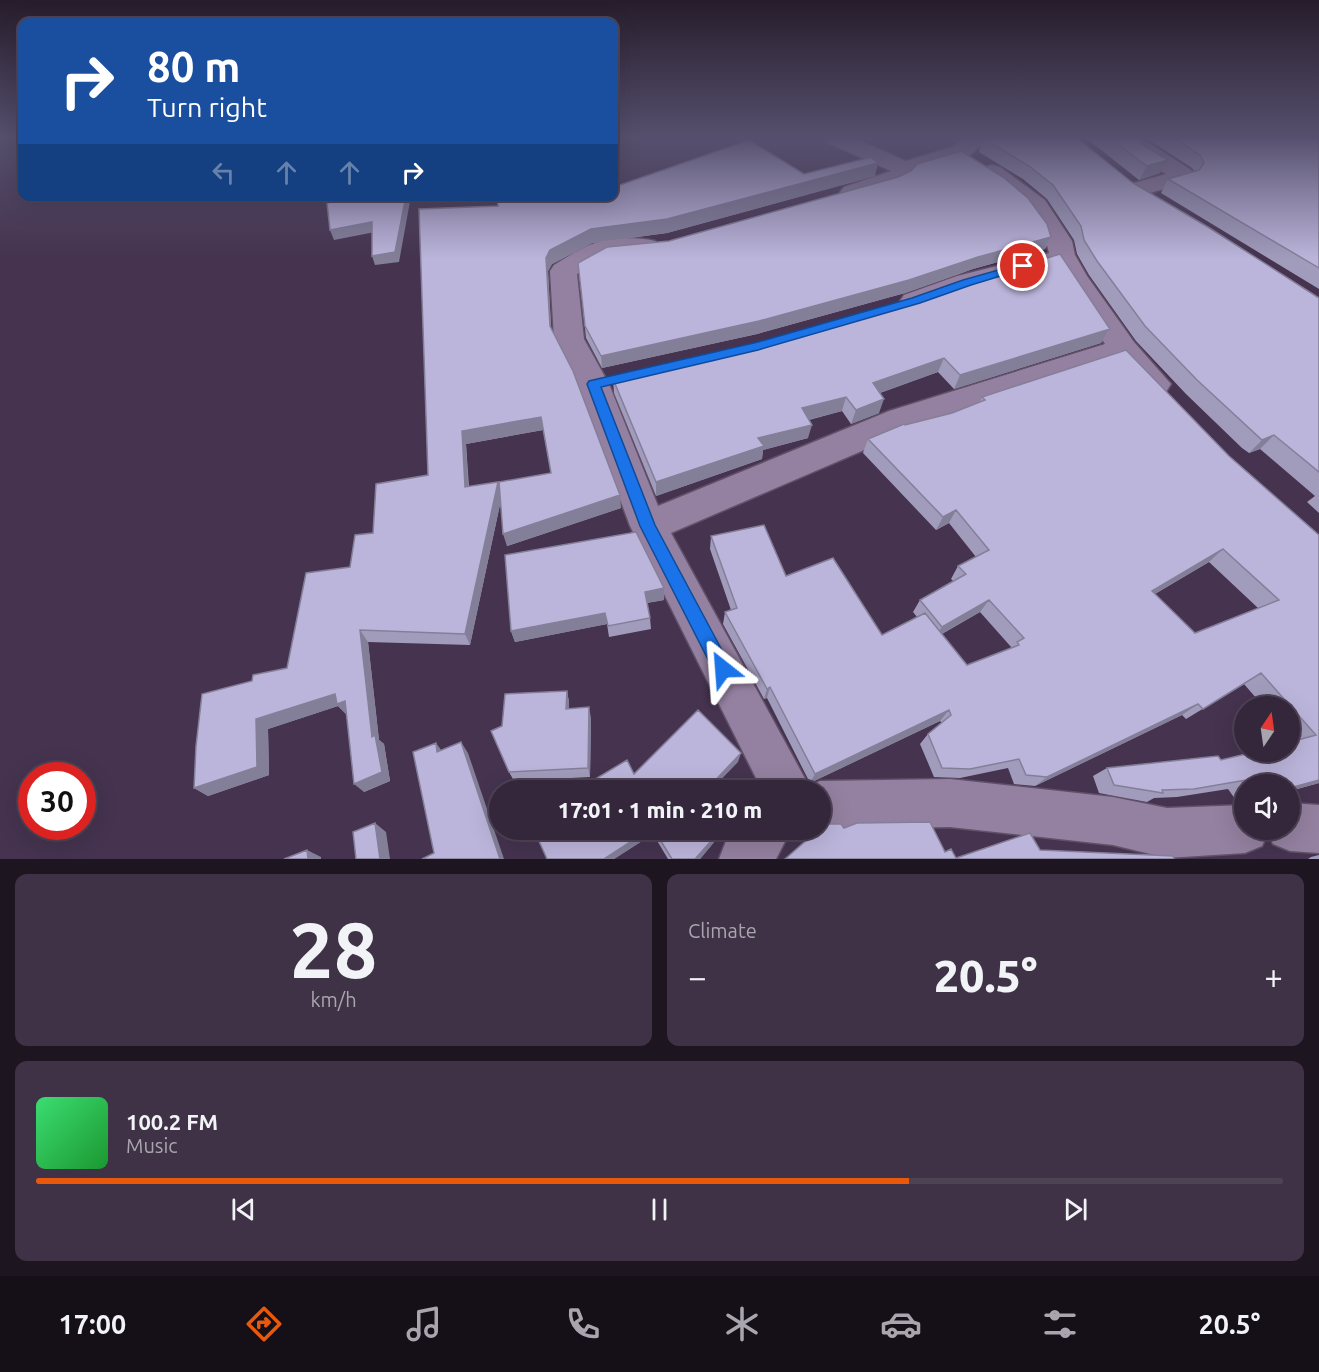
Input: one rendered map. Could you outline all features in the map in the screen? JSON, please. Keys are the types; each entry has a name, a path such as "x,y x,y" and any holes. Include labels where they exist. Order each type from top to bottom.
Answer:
{"street":[{"path":"829,198 894,178"},
{"path":"1006,178 1037,205 1059,241 1062,255 1074,278 1123,349 1173,404"},
{"path":"1163,206 1126,183 1171,178"},
{"path":"668,243 602,250 563,271 569,339 604,381 648,526 782,780"},
{"path":"893,307 984,277 1062,255"},
{"path":"648,526 901,420 1123,349"},
{"path":"831,805 950,803 1113,821 1177,846 1234,832"},
{"path":"1300,828 1319,829"},
{"path":"744,859 750,855 760,840"}],"building":[{"path":"640,178 821,178 667,219 591,229 550,250 546,258 550,326 573,371 620,495 503,534 499,482 551,473 541,417 462,431 465,487 498,482 465,634 360,630 372,737 375,735 382,772 354,784 345,701 337,704 335,694 256,719 257,767 194,788 202,694 252,681 253,675 287,668 306,573 350,567 355,535 373,533 376,484 428,475 419,209 498,206 498,201 618,201 618,186"},
{"path":"894,178 1004,178 1028,198 1047,224 1051,237 978,257 909,280 759,321 601,356 585,326 578,263 607,247 669,241"},
{"path":"1044,178 1127,178 1319,298 1319,472 1274,435 1262,440 1197,380 1145,326 1097,261 1084,240 1081,226 1053,185"},
{"path":"1319,178 1319,268 1168,179"},
{"path":"405,201 395,252 372,256 372,222 330,230 327,203"},
{"path":"1060,254 1110,329 960,375 944,358 873,383 884,399 856,410 846,397 802,408 812,425 758,438 764,446 656,482 613,379 851,319"},
{"path":"1126,350 1229,456 1319,535 1319,780 1300,785 1300,774 1234,774 1234,782 1194,789 1162,790 1163,793 1114,785 1107,768 1218,756 1221,760 1234,757 1234,762 1300,762 1300,739 1316,735 1300,717 1300,696 1281,696 1261,673 1203,709 1198,704 1047,777 1026,775 1019,759 970,769 942,768 928,734 951,715 949,710 815,774 770,687 767,689 725,612 737,608 711,536 764,525 786,576 833,558 882,635 925,613 967,665 1019,645 1017,642 1024,638 989,600 942,627 920,600 966,574 958,566 989,550 956,510 943,517 868,439 904,424 952,413 985,400 982,397","holes":["1223,549 1279,600 1195,633 1152,591"]},
{"path":"636,532 664,588 645,592 650,618 608,626 605,613 511,631 505,555"},
{"path":"567,691 566,709 589,707 588,768 509,772 491,731 502,726 505,694"},
{"path":"698,710 741,753 715,780 594,780 627,760 634,774"},
{"path":"461,742 489,826 489,840 494,840 500,859 422,859 434,853 413,752 436,743 437,752"},
{"path":"930,822 945,852 951,849 956,858 1030,833 1040,850 1173,856 1174,859 785,859 807,840 831,840 831,824 841,824 844,828 857,823"},
{"path":"375,823 380,859 356,859 353,832"},
{"path":"538,840 633,840 604,859 547,859"},
{"path":"660,840 712,840 695,859 672,859"},
{"path":"307,850 308,859 284,859"}],"route":[{"path":"723,669 648,526 593,384 758,346 916,301 967,282 1023,266"}]}
